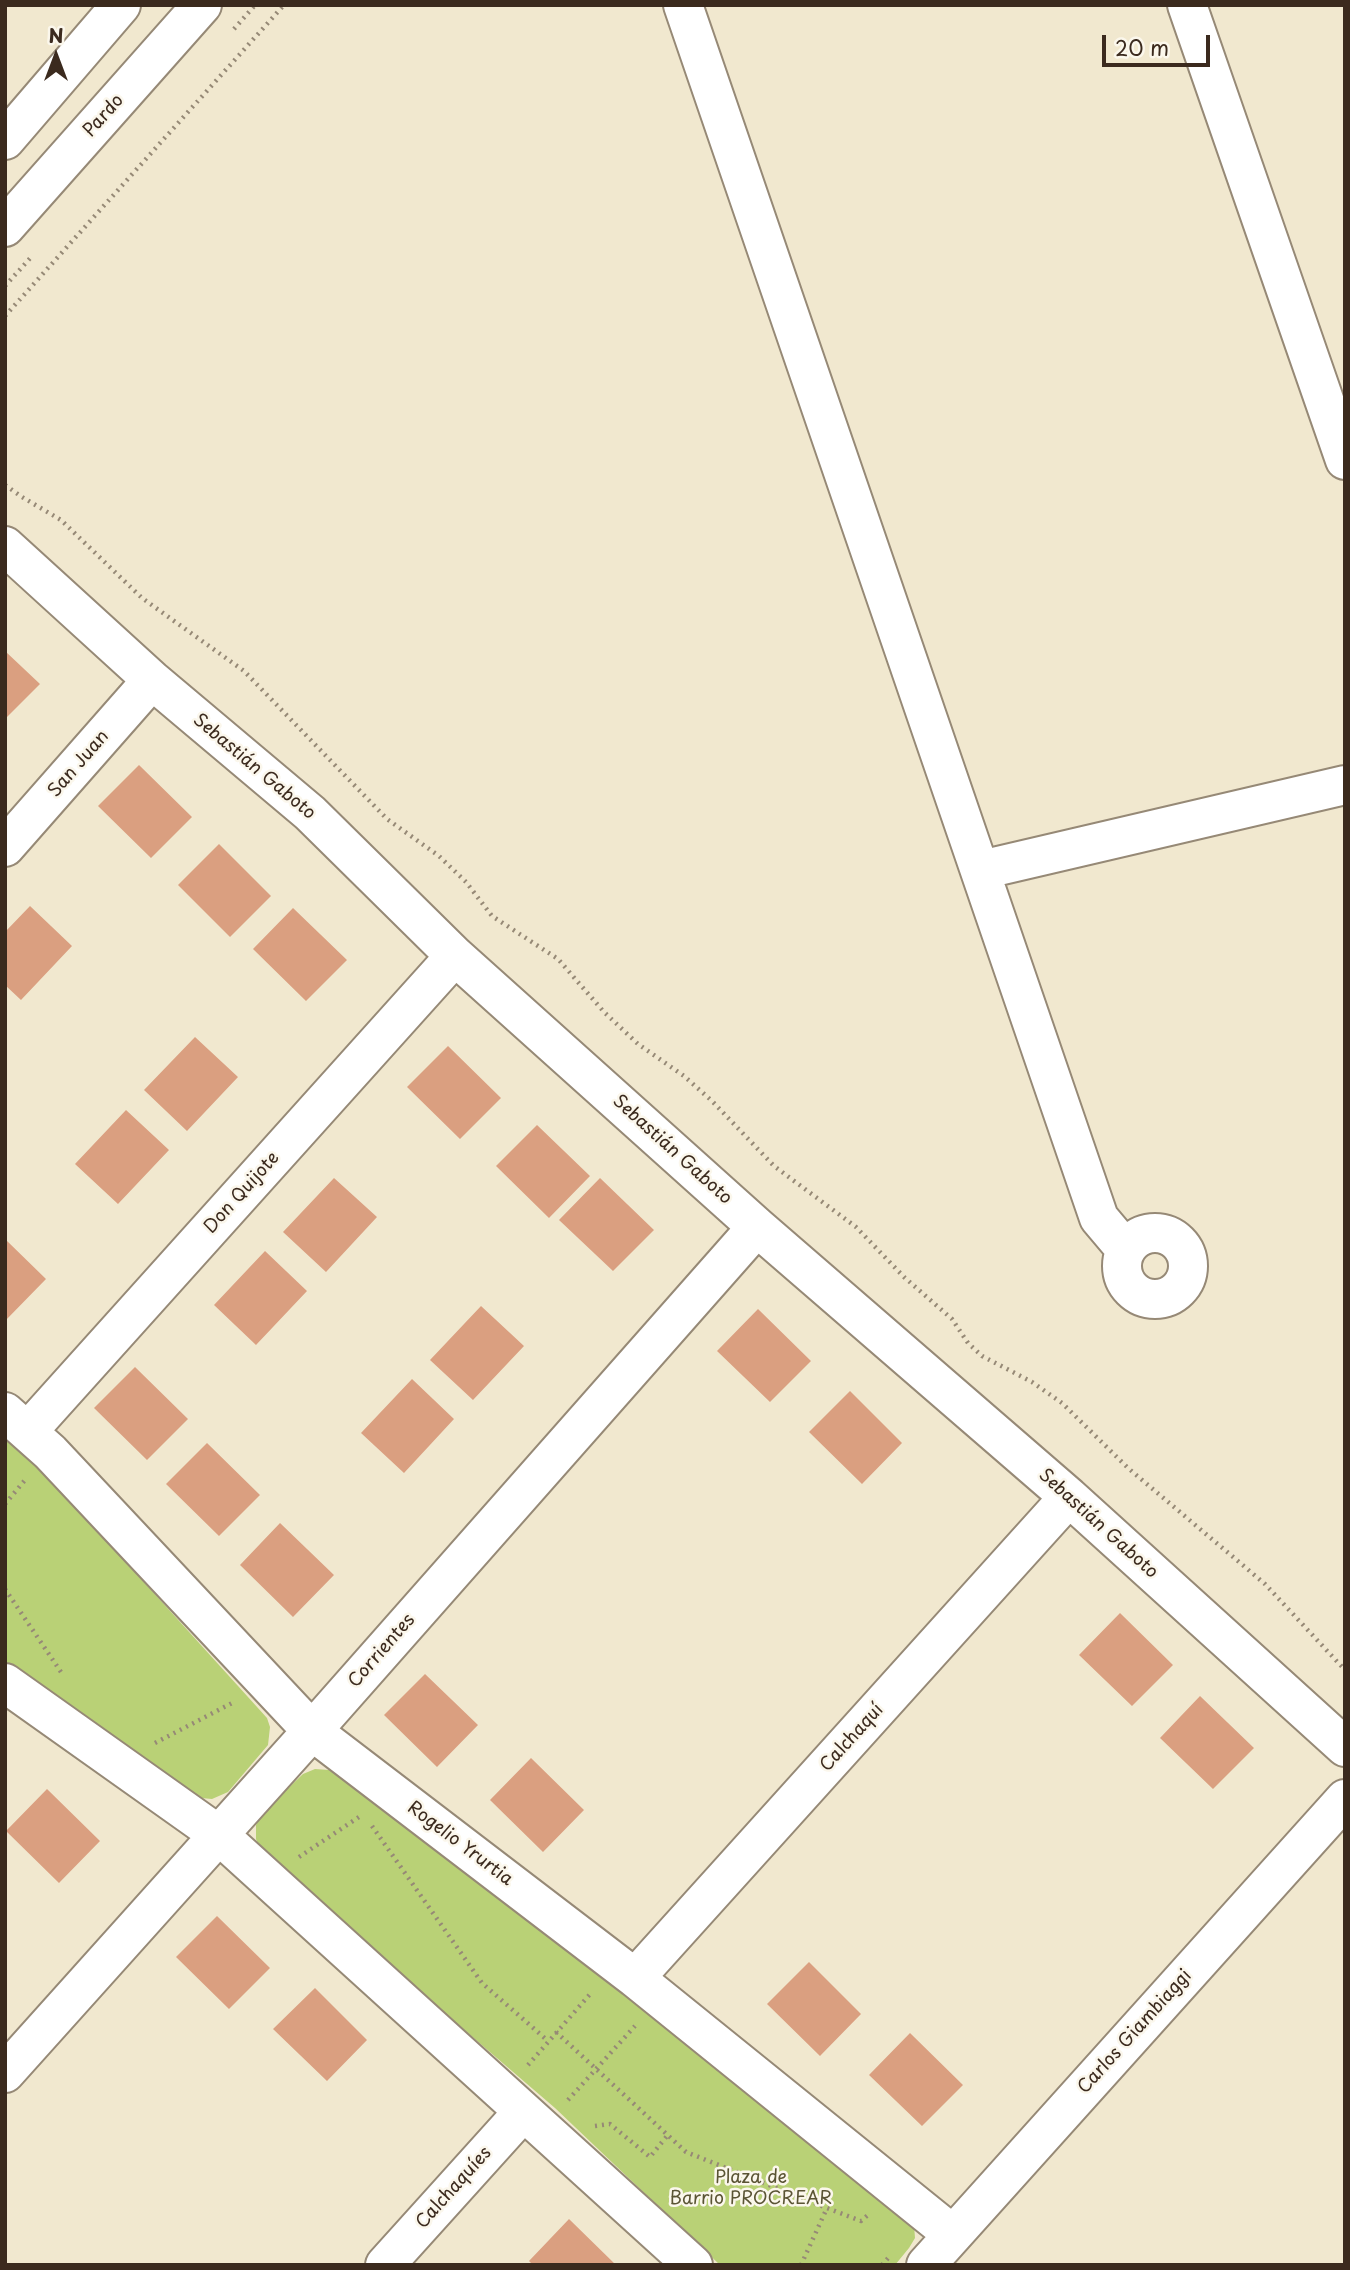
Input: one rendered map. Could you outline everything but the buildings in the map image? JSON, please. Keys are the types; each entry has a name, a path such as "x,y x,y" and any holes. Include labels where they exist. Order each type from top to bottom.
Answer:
{"street":[{"path":"5,140 121,5"},
{"name":"Pardo","path":"5,227 202,5"},
{"path":"683,5 1099,1218 1126,1250"},
{"path":"1187,5 1345,460"},
{"name":"Sebastián Gaboto","path":"5,546 152,680 310,813 455,956 757,1227 1069,1497 1345,1747"},
{"name":"San Juan","path":"5,847 152,680"},
{"path":"981,870 1345,785"},
{"name":"Don Quijote","path":"17,1422 455,956"},
{"name":"Corrientes","path":"5,2073 219,1836 757,1227"},
{"name":"Rogelio Yrurtia","path":"17,1422 312,1731 617,1981 953,2234"},
{"name":"Calchaquí","path":"617,1981 1069,1497"},
{"path":"5,1683 219,1836 693,2265"},
{"name":"Carlos Giambiaggi","path":"926,2265 1345,1799"},
{"name":"Calchaquíes","path":"385,2265 523,2112"}],"path":[{"path":"5,316 284,5"},
{"path":"5,485 61,520 142,598 244,671 368,802 439,856 466,882 492,916 558,959 604,1012 638,1044 684,1076 712,1101 774,1166 856,1227 904,1277 952,1320 968,1343 982,1356 1032,1382 1062,1403 1128,1468 1244,1564 1345,1670"},
{"path":"5,1504 32,1472"},
{"path":"5,1589 65,1678"},
{"path":"154,1744 239,1699"},
{"path":"298,1857 369,1810"},
{"path":"371,1825 482,1983 548,2041"},
{"path":"526,2067 556,2032 617,1981"},
{"path":"566,2102 642,2017"},
{"path":"556,2032 686,2152 862,2221 878,2209"},
{"path":"588,2127 610,2124 650,2157 667,2136"},
{"path":"801,2265 827,2208"}],"green space":[{"path":"5,1434 17,1442 267,1718 270,1727 268,1745 228,1792 212,1799 190,1794 5,1663"},
{"name":"Plaza de Barrio PROCREAR","path":"315,1769 329,1770 603,1973 914,2225 915,2238 895,2265 720,2265 555,2108 269,1862 256,1839 256,1825 263,1812 303,1774"}]}
